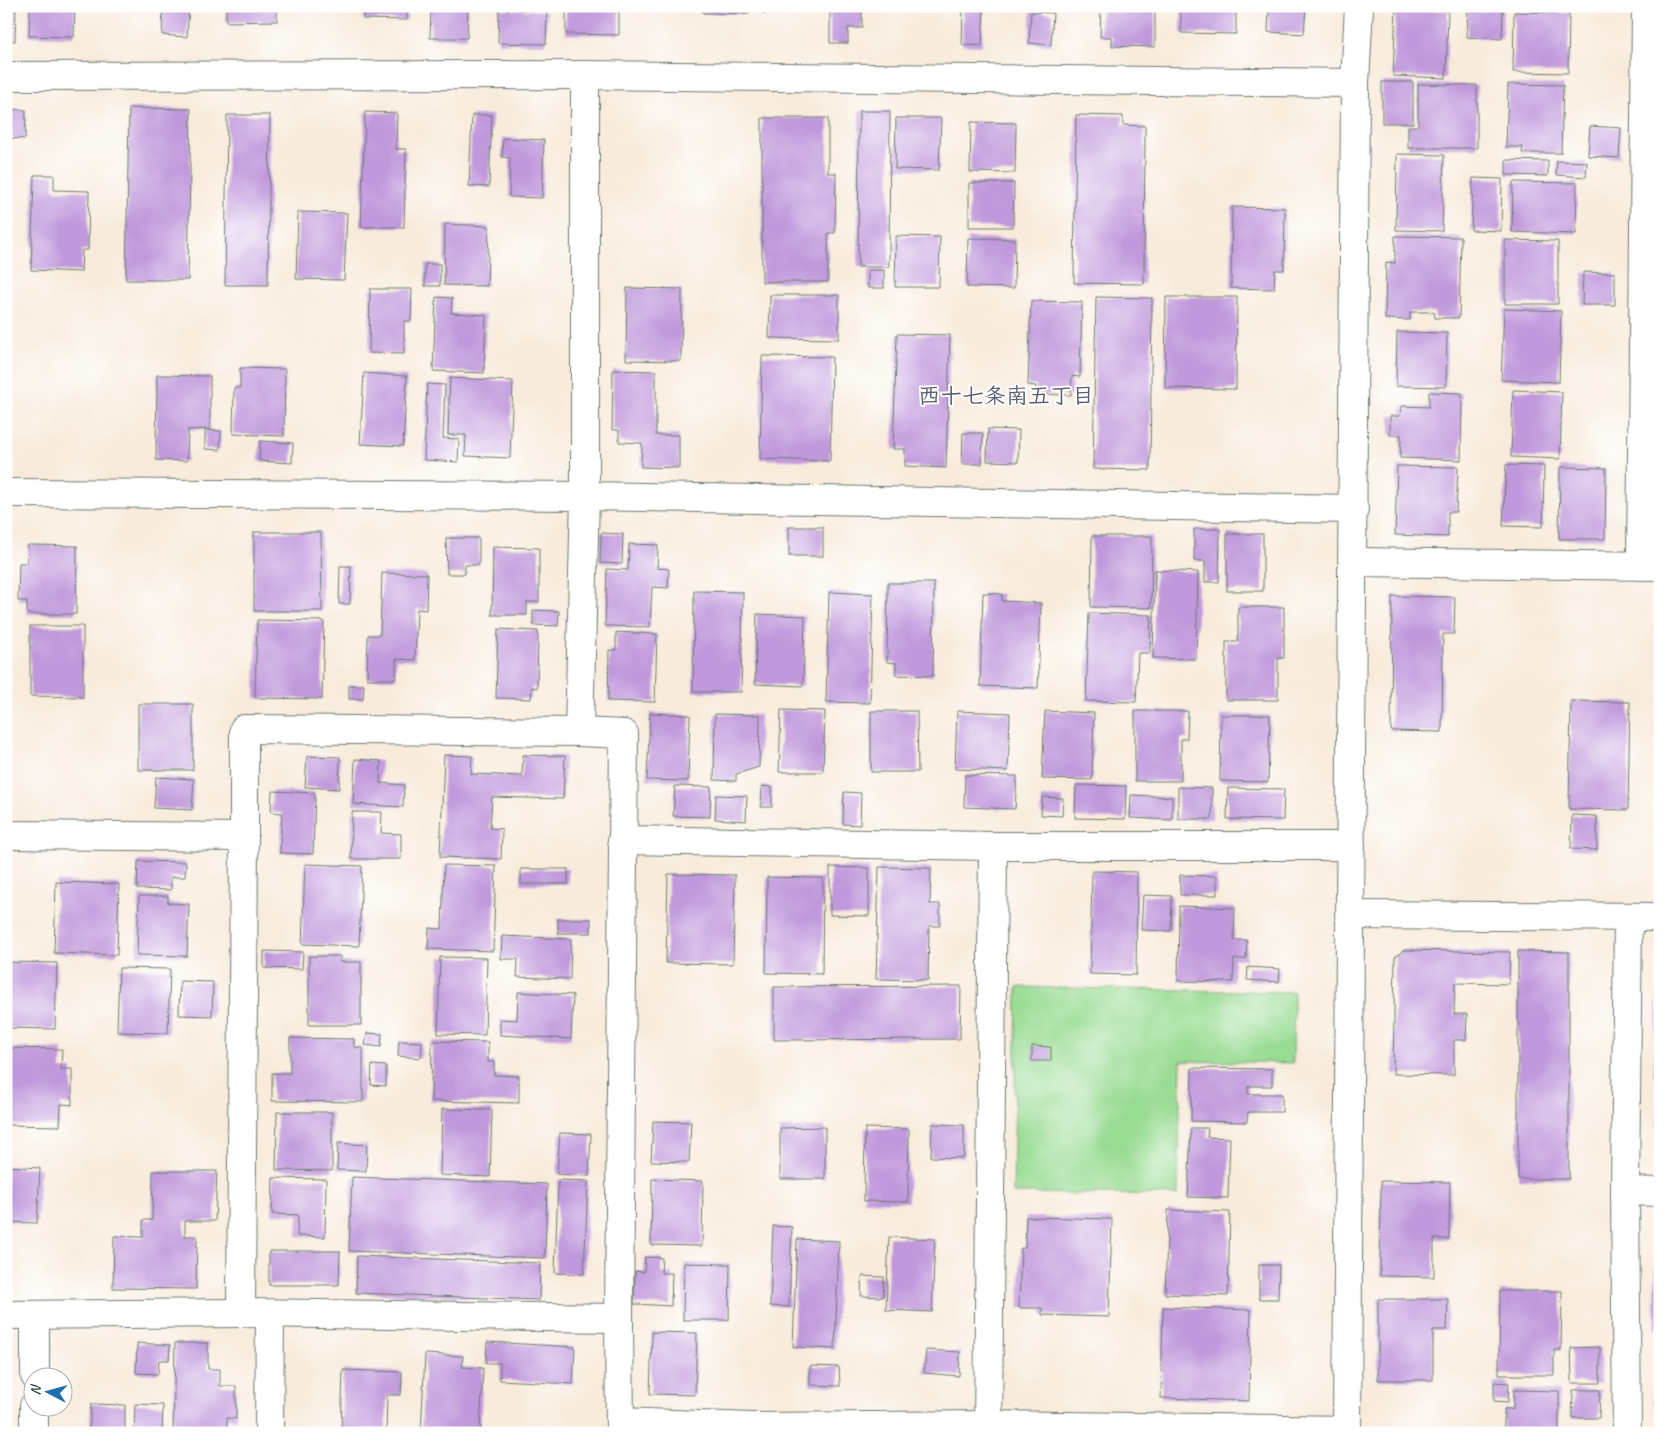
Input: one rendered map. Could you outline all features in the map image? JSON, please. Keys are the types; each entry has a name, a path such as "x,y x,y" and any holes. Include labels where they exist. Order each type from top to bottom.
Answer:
{"street":[{"path":"241,1313 244,729 624,734 619,1318 620,1427 751,1430 1347,1431 1349,915 1354,509 1355,83 1358,6"},
{"path":"1353,562 1650,566 1646,6"},
{"path":"6,76 585,75 1355,83"},
{"path":"579,732 585,496 585,75"},
{"path":"6,493 585,496 1354,509"},
{"path":"6,834 244,837"},
{"path":"622,840 993,846 1351,846"},
{"path":"989,1429 993,846"},
{"path":"1349,915 1660,918"},
{"path":"1627,1433 1625,1191 1628,918"},
{"path":"1625,1191 1660,1192"},
{"path":"6,1315 241,1313 619,1318"},
{"path":"269,1433 270,1314"},
{"path":"35,1315 35,1366"},
{"path":"34,1416 34,1433"}],"green space":[{"path":"1017,987 1294,992 1293,1063 1181,1061 1178,1195 1013,1193"}],"building":[{"path":"30,6 75,6 74,37 29,36"},
{"path":"163,6 189,6 187,37 162,35"},
{"path":"226,6 277,6 277,21 226,22"},
{"path":"363,6 407,6 407,20 363,19"},
{"path":"431,6 468,6 467,38 430,38"},
{"path":"566,6 619,6 619,35 566,34"},
{"path":"703,6 748,6 748,14 703,13"},
{"path":"763,6 780,6 779,14 763,13"},
{"path":"963,6 984,6 982,46 962,45"},
{"path":"1101,6 1155,6 1155,47 1112,46 1112,37 1100,37"},
{"path":"1181,6 1236,6 1236,34 1181,33"},
{"path":"1269,6 1306,6 1304,34 1268,32"},
{"path":"1503,6 1502,39 1467,37 1468,7"},
{"path":"6,8 16,8 15,41 6,41"},
{"path":"830,8 862,8 862,28 848,28 848,43 830,43"},
{"path":"499,9 547,11 546,44 498,43"},
{"path":"1396,9 1448,11 1446,78 1393,76"},
{"path":"1031,12 1053,13 1051,45 1029,43"},
{"path":"1514,12 1569,13 1568,73 1513,72"},
{"path":"1382,82 1413,82 1413,123 1382,123"},
{"path":"1418,84 1477,85 1477,148 1408,148 1408,126 1418,126"},
{"path":"1508,84 1563,85 1561,153 1522,153 1523,147 1506,147"},
{"path":"129,108 191,109 188,280 126,280"},
{"path":"6,109 26,110 25,139 6,138"},
{"path":"859,111 890,111 889,267 858,267"},
{"path":"365,112 397,113 396,149 406,149 404,227 361,227"},
{"path":"227,115 270,115 268,285 225,285"},
{"path":"472,115 492,115 489,187 469,186"},
{"path":"1076,115 1123,116 1123,125 1145,126 1144,284 1074,283"},
{"path":"762,118 828,118 828,173 836,173 835,233 828,233 828,282 762,282"},
{"path":"896,118 941,118 939,170 895,169"},
{"path":"971,122 1016,123 1015,173 970,172"},
{"path":"1590,126 1621,128 1619,158 1588,156"},
{"path":"503,138 544,140 542,198 509,197 510,158 502,157"},
{"path":"1397,154 1444,155 1442,231 1396,230"},
{"path":"1506,160 1548,161 1548,176 1506,175"},
{"path":"1557,161 1587,162 1586,177 1556,175"},
{"path":"34,175 54,175 54,190 89,191 88,250 82,250 81,272 31,270"},
{"path":"1473,178 1502,179 1501,231 1471,230"},
{"path":"6,180 9,180 8,205 6,205"},
{"path":"1513,182 1577,183 1576,234 1512,232"},
{"path":"969,183 1014,183 1013,227 969,227"},
{"path":"1232,207 1285,208 1284,270 1275,270 1274,289 1231,288"},
{"path":"298,212 347,213 344,280 296,279"},
{"path":"6,217 9,217 8,248 6,248"},
{"path":"445,224 489,226 487,286 444,285"},
{"path":"896,236 940,237 939,287 895,287"},
{"path":"1395,236 1461,237 1459,318 1435,318 1434,312 1410,312 1410,320 1385,319 1386,262 1395,263"},
{"path":"968,238 1015,239 1014,288 967,287"},
{"path":"1505,240 1558,241 1558,304 1505,304"},
{"path":"425,264 440,264 440,286 425,286"},
{"path":"868,270 884,270 884,288 868,288"},
{"path":"1583,272 1615,273 1615,305 1582,305"},
{"path":"627,288 682,289 681,361 626,360"},
{"path":"370,289 412,289 411,321 404,321 404,354 369,353"},
{"path":"770,295 839,295 839,339 769,338"},
{"path":"436,297 452,298 451,313 486,315 484,373 433,371"},
{"path":"1096,297 1152,298 1150,470 1093,469"},
{"path":"1166,297 1237,297 1236,389 1165,388"},
{"path":"1031,301 1082,302 1080,377 1072,376 1071,395 1036,394 1036,386 1028,385"},
{"path":"1504,309 1561,311 1559,382 1501,380"},
{"path":"1397,332 1447,333 1446,387 1396,386"},
{"path":"897,334 950,335 946,468 905,466 905,449 893,449"},
{"path":"762,356 832,357 830,461 760,459"},
{"path":"240,368 285,369 284,436 233,434 234,388 240,388"},
{"path":"613,370 656,371 656,435 679,435 679,468 641,467 642,443 619,442 619,430 612,430"},
{"path":"364,373 407,376 403,446 360,444"},
{"path":"157,375 210,376 210,429 188,430 187,461 156,460"},
{"path":"450,378 513,381 510,458 465,456 466,435 448,435"},
{"path":"427,384 445,385 443,438 459,439 458,462 424,460"},
{"path":"1513,390 1562,392 1560,459 1511,457"},
{"path":"1429,392 1462,393 1461,460 1400,458 1401,435 1390,435 1390,416 1400,416 1401,406 1429,407"},
{"path":"988,429 1019,430 1018,462 987,461"},
{"path":"205,430 221,431 220,450 205,449"},
{"path":"963,433 983,433 982,464 962,464"},
{"path":"260,441 293,443 292,463 259,461"},
{"path":"1506,465 1544,466 1543,527 1503,526"},
{"path":"1397,466 1458,467 1456,512 1448,512 1448,537 1395,535"},
{"path":"1560,467 1606,468 1605,539 1559,539"},
{"path":"789,527 823,527 823,556 789,556"},
{"path":"1194,529 1220,529 1219,582 1205,582 1205,561 1194,561"},
{"path":"254,532 321,532 322,611 254,611"},
{"path":"601,533 623,534 622,564 600,563"},
{"path":"1227,534 1263,534 1263,591 1227,591"},
{"path":"1092,536 1152,536 1151,608 1091,607"},
{"path":"446,538 479,538 479,565 465,565 465,574 447,574"},
{"path":"629,544 658,545 657,568 669,569 668,588 652,587 650,627 605,626 607,569 628,570"},
{"path":"28,545 77,546 76,614 27,614 27,601 18,601 19,563 27,563"},
{"path":"493,547 539,548 539,602 527,602 527,615 492,615"},
{"path":"340,566 351,566 350,604 339,604"},
{"path":"1155,570 1198,572 1196,659 1153,658"},
{"path":"382,573 427,574 426,610 417,609 415,660 396,659 396,679 367,679 368,635 380,635"},
{"path":"888,583 934,583 933,676 896,675 896,663 887,662"},
{"path":"694,591 743,592 741,692 693,692"},
{"path":"829,592 873,594 870,703 826,702"},
{"path":"983,593 1002,594 1002,601 1041,603 1038,688 980,686"},
{"path":"1392,596 1455,597 1454,634 1443,634 1442,732 1391,731"},
{"path":"1238,607 1284,607 1284,658 1278,658 1278,700 1226,700 1226,642 1238,642"},
{"path":"533,610 559,611 558,626 533,625"},
{"path":"1089,613 1151,615 1150,653 1138,653 1136,702 1086,701"},
{"path":"757,614 805,616 803,686 755,684"},
{"path":"257,620 324,621 322,699 255,698"},
{"path":"30,626 83,626 83,697 30,696"},
{"path":"498,629 538,631 537,688 532,687 531,699 496,698"},
{"path":"616,632 657,634 655,702 608,701 609,650 616,650"},
{"path":"349,685 364,685 363,699 349,699"},
{"path":"1571,701 1630,702 1628,810 1569,809"},
{"path":"138,704 193,704 193,770 138,770"},
{"path":"781,710 825,711 823,772 779,772"},
{"path":"871,711 917,711 918,772 871,772"},
{"path":"957,711 1010,713 1008,771 955,769"},
{"path":"1045,711 1094,713 1092,780 1042,779"},
{"path":"1135,711 1188,711 1187,739 1181,739 1181,781 1135,781"},
{"path":"650,713 690,715 688,781 647,780"},
{"path":"715,714 760,715 759,767 736,774 736,781 714,780"},
{"path":"1221,715 1270,715 1268,782 1220,781"},
{"path":"444,755 472,756 471,774 522,776 523,755 565,756 563,799 492,797 490,828 502,829 501,859 440,857"},
{"path":"307,756 340,757 339,789 305,787"},
{"path":"355,759 381,761 380,783 404,785 403,807 353,804"},
{"path":"965,775 1017,776 1015,809 964,807"},
{"path":"156,777 194,779 192,810 154,808"},
{"path":"1076,785 1126,786 1125,819 1075,818"},
{"path":"675,786 711,787 710,817 673,816"},
{"path":"762,786 772,787 772,807 761,807"},
{"path":"1178,787 1212,788 1212,819 1178,819"},
{"path":"1228,788 1284,789 1283,820 1227,819"},
{"path":"272,791 315,793 313,854 280,853 282,813 271,812"},
{"path":"844,792 861,793 860,825 843,824"},
{"path":"716,795 747,796 746,821 715,819"},
{"path":"1131,795 1172,797 1172,820 1130,818"},
{"path":"1042,797 1063,798 1062,816 1041,815"},
{"path":"352,812 382,812 381,833 401,834 401,859 351,859"},
{"path":"1572,815 1597,816 1597,850 1571,849"},
{"path":"138,861 186,862 185,877 171,877 171,890 137,889"},
{"path":"305,864 362,866 359,946 302,944"},
{"path":"444,865 496,866 493,951 428,949 429,928 442,929"},
{"path":"830,867 869,868 869,916 830,915"},
{"path":"879,867 931,868 930,904 940,904 940,926 929,926 928,980 876,979"},
{"path":"521,869 568,869 568,884 521,884"},
{"path":"1092,871 1137,872 1136,975 1090,974"},
{"path":"668,874 735,875 733,964 666,963"},
{"path":"1180,875 1217,876 1217,895 1180,895"},
{"path":"767,877 823,878 822,974 766,973"},
{"path":"56,882 119,884 117,955 54,953"},
{"path":"1143,895 1172,896 1171,931 1141,930"},
{"path":"139,896 168,896 168,903 189,904 187,956 137,955"},
{"path":"1179,906 1235,908 1234,940 1247,940 1246,959 1234,959 1233,982 1178,981"},
{"path":"558,919 591,919 591,933 558,933"},
{"path":"502,936 571,939 570,979 517,977 518,959 501,959"},
{"path":"1404,950 1510,952 1509,984 1455,983 1454,1014 1467,1014 1466,1040 1454,1040 1454,1075 1393,1074 1395,957"},
{"path":"264,951 303,952 302,969 264,968"},
{"path":"1518,951 1569,952 1569,1179 1518,1179"},
{"path":"309,956 340,956 340,962 361,962 361,1025 309,1025"},
{"path":"440,957 487,958 485,1035 438,1034"},
{"path":"6,962 57,963 55,1029 6,1028"},
{"path":"1248,967 1280,969 1279,982 1247,980"},
{"path":"119,968 170,969 168,1033 117,1032"},
{"path":"180,981 213,982 212,1016 179,1015"},
{"path":"961,986 960,1039 774,1040 774,987"},
{"path":"518,992 573,995 571,1039 500,1035 500,1019 517,1020"},
{"path":"1657,992 1660,993 1660,1080 1654,1080"},
{"path":"367,1033 382,1034 381,1047 365,1045"},
{"path":"290,1038 354,1039 354,1047 363,1048 363,1102 272,1101 272,1073 290,1073"},
{"path":"399,1041 422,1042 421,1058 398,1056"},
{"path":"432,1041 488,1042 488,1062 494,1062 494,1075 519,1076 519,1103 431,1101"},
{"path":"1032,1046 1051,1047 1051,1061 1032,1061"},
{"path":"6,1048 62,1049 61,1069 72,1069 72,1105 61,1104 60,1126 6,1125"},
{"path":"372,1065 386,1066 386,1086 371,1085"},
{"path":"1192,1068 1272,1069 1272,1086 1248,1086 1248,1094 1282,1094 1282,1112 1248,1112 1247,1122 1191,1121"},
{"path":"1658,1097 1660,1097 1660,1153 1655,1153"},
{"path":"442,1109 492,1110 490,1177 440,1175"},
{"path":"277,1112 332,1112 332,1171 276,1170"},
{"path":"653,1121 691,1122 689,1162 651,1161"},
{"path":"932,1124 964,1125 964,1158 931,1157"},
{"path":"825,1127 825,1179 780,1179 780,1128"},
{"path":"865,1128 909,1129 908,1202 864,1201"},
{"path":"1191,1128 1208,1128 1207,1137 1230,1138 1228,1198 1188,1197"},
{"path":"560,1133 591,1134 589,1176 557,1174"},
{"path":"338,1143 367,1145 366,1171 337,1170"},
{"path":"6,1166 40,1168 37,1223 6,1222"},
{"path":"153,1171 217,1171 215,1221 185,1221 185,1236 197,1236 196,1289 113,1288 114,1236 143,1237 143,1220 152,1220"},
{"path":"352,1177 547,1184 545,1258 349,1251"},
{"path":"273,1178 326,1179 325,1237 297,1236 298,1215 272,1214"},
{"path":"652,1179 703,1181 702,1246 651,1245"},
{"path":"558,1180 588,1181 584,1274 555,1273"},
{"path":"1381,1181 1450,1182 1449,1239 1434,1239 1434,1277 1380,1276"},
{"path":"1168,1210 1230,1212 1228,1296 1165,1294"},
{"path":"1026,1217 1112,1219 1109,1317 1042,1315 1042,1308 1019,1308 1021,1248 1025,1248"},
{"path":"773,1226 792,1227 789,1307 770,1306"},
{"path":"1656,1233 1660,1233 1660,1329 1655,1329"},
{"path":"889,1237 935,1239 932,1312 886,1310"},
{"path":"797,1239 839,1241 835,1349 793,1347"},
{"path":"269,1251 340,1251 339,1285 269,1285"},
{"path":"357,1256 540,1263 539,1300 356,1293"},
{"path":"645,1257 662,1258 661,1273 672,1273 671,1306 634,1304 635,1271 644,1272"},
{"path":"684,1263 730,1264 729,1320 683,1320"},
{"path":"1259,1265 1279,1265 1278,1299 1259,1299"},
{"path":"862,1276 884,1277 883,1297 861,1296"},
{"path":"1500,1291 1562,1291 1561,1350 1554,1350 1554,1375 1499,1375"},
{"path":"1378,1299 1448,1299 1447,1330 1433,1330 1433,1380 1378,1380"},
{"path":"1163,1307 1251,1310 1249,1401 1161,1398"},
{"path":"652,1332 697,1333 695,1395 650,1394"},
{"path":"487,1342 575,1347 573,1384 500,1380 500,1363 486,1363"},
{"path":"1658,1342 1660,1342 1660,1407 1655,1407"},
{"path":"137,1343 170,1345 169,1360 159,1360 158,1374 136,1373"},
{"path":"175,1343 208,1343 208,1369 220,1369 220,1386 236,1386 236,1419 227,1418 227,1433 173,1433"},
{"path":"1600,1347 1600,1383 1572,1383 1571,1348"},
{"path":"926,1350 960,1352 959,1376 924,1373"},
{"path":"425,1354 463,1356 462,1367 483,1368 480,1433 421,1433"},
{"path":"810,1366 839,1367 840,1386 810,1385"},
{"path":"343,1370 402,1372 401,1395 387,1395 386,1433 341,1433"},
{"path":"1494,1382 1509,1383 1508,1402 1494,1401"},
{"path":"1514,1390 1559,1391 1559,1433 1504,1433 1504,1409 1513,1409"},
{"path":"1573,1390 1600,1390 1599,1418 1572,1418"},
{"path":"91,1404 125,1405 125,1433 89,1433"},
{"path":"135,1404 163,1405 162,1433 134,1433"}],"district":[{"name":"西十七条南五丁目","path":"1006,395"}]}
